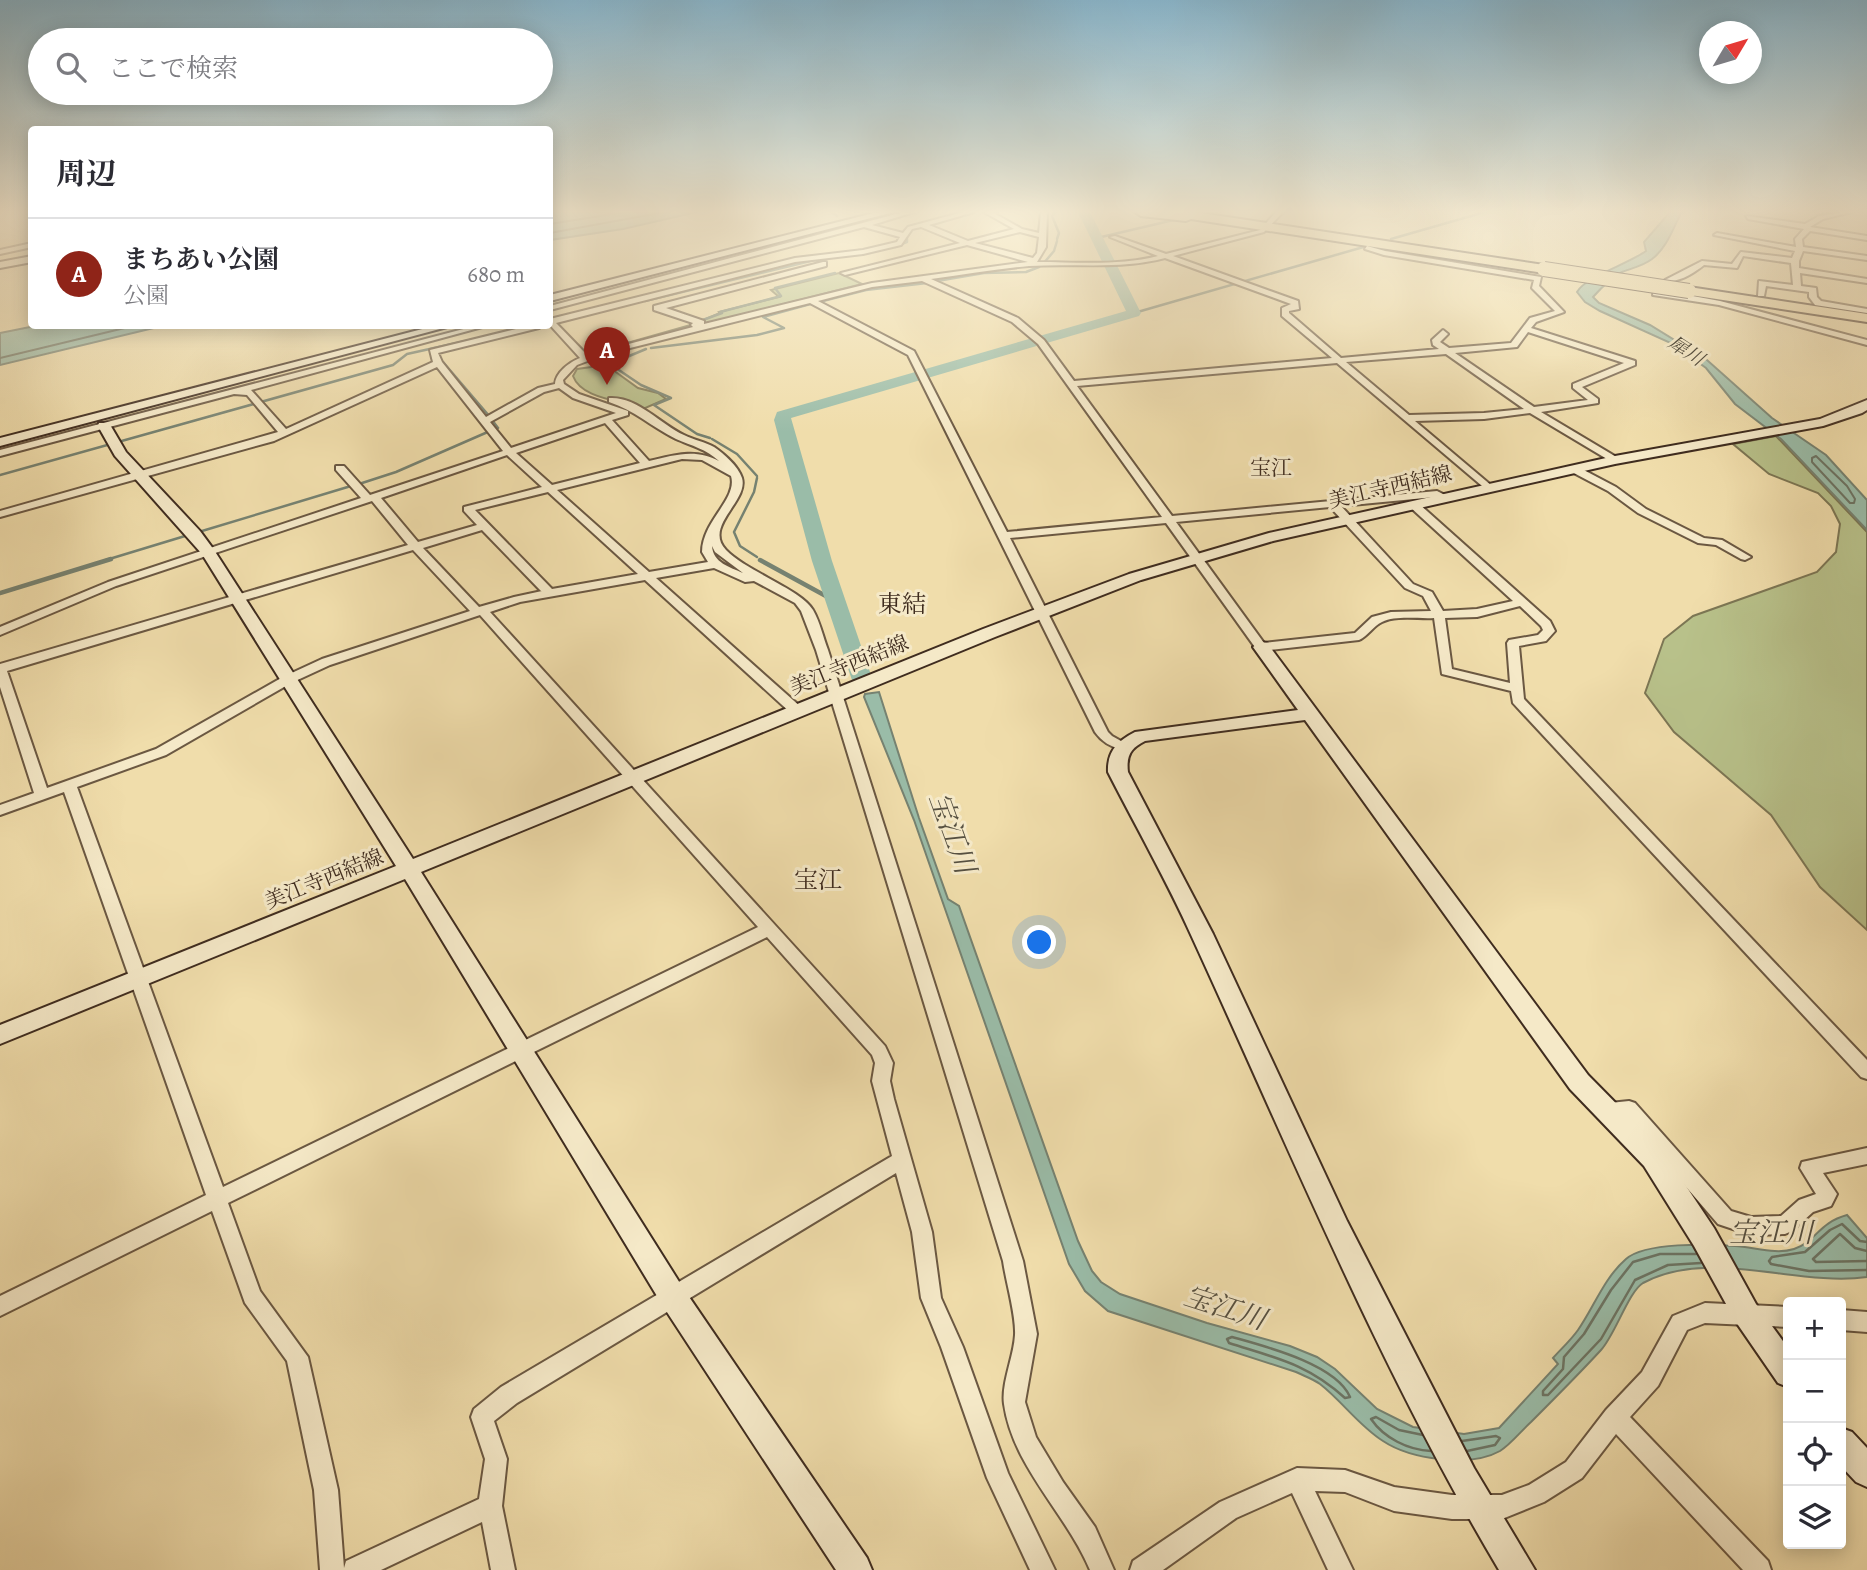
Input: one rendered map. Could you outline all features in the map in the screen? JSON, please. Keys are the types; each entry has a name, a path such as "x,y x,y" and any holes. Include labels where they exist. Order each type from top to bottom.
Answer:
{"highway":[{"path":"1665,285 1867,315"}],"main road":[{"name":"美江寺西結線","path":"0,1035 1041,612 1135,577 1269,537 1615,460 1748,437"}],"street":[{"path":"553,299 604,285"},
{"path":"553,307 636,285"},
{"path":"553,321 702,285"},
{"path":"658,308 744,285"},
{"path":"560,385 559,380 566,371 585,358 871,285"},
{"path":"946,285 1014,320 1039,340 1579,1082 1653,1158 1704,1237 1743,1307 1783,1366"},
{"path":"1244,285 1297,305 1285,310 1285,314 1488,488"},
{"path":"1070,384 1514,345 1533,320 1560,312 1535,285"},
{"path":"1761,294 1762,285"},
{"path":"1778,285 1813,290 1813,297 1818,303 1867,315"},
{"path":"1657,291 1656,293 1744,310 1867,343"},
{"path":"811,300 901,345 911,353 1102,733 1123,746"},
{"path":"639,301 701,323 658,338"},
{"path":"1744,310 1759,306"},
{"path":"553,325 585,358"},
{"path":"1406,418 1484,416 1595,401 1576,386 1632,363 1527,328"},
{"path":"0,444 434,329"},
{"path":"0,444 447,329"},
{"path":"0,453 471,329"},
{"path":"523,329 433,352 438,363 509,452 547,489 797,711"},
{"path":"1443,332 1436,343 1533,411 1615,460"},
{"path":"585,358 572,376 574,383 582,390 641,410 682,438 711,449 736,475 738,486 718,521 715,536 719,550 779,591"},
{"path":"0,514 284,433 438,363"},
{"path":"0,631 113,584 625,413 576,396 560,385 541,390 486,420"},
{"path":"227,393 249,392 284,433"},
{"name":"美江寺西結線","path":"1748,437 1795,428 1864,409"},
{"path":"607,419 647,465"},
{"path":"104,426 120,453 195,534 209,553 409,869 673,1297 855,1570"},
{"path":"548,594 468,509 682,456 699,456 736,475"},
{"path":"340,468 479,611 879,1051 884,1063 881,1081 883,1090 922,1231 931,1298 953,1347 998,1478 1043,1570"},
{"path":"1574,469 1612,489 1642,511 1702,541 1718,542 1745,557"},
{"path":"1002,536 1437,494 1443,498"},
{"path":"1333,504 1409,586 1428,594 1438,614 1446,671 1516,688"},
{"path":"1415,505 1546,624 1549,631 1542,638 1513,643 1518,700 1867,1072"},
{"path":"718,521 710,528 706,544 710,560 799,601 807,610 837,695 1013,1261 1026,1334 1014,1402 1026,1442 1087,1535 1102,1570"},
{"path":"42,795 0,668 484,526"},
{"path":"0,810 161,752 287,680 326,662 479,611 548,594 715,564"},
{"path":"1261,647 1359,636 1376,620 1391,616 1477,613 1523,602"},
{"path":"1310,714 1141,737 1123,746 1116,758 1118,772 1202,934 1337,1229 1463,1479 1518,1570"},
{"path":"69,785 252,1296 297,1357 326,1490 332,1570"},
{"path":"0,1306 768,929"},
{"path":"1606,1109 1629,1108 1678,1161 1713,1207 1725,1218 1751,1226 1786,1225 1806,1206 1824,1200 1827,1194 1809,1168 1867,1156"},
{"path":"503,1570 490,1506 496,1458 482,1417 509,1395 903,1159"},
{"path":"1142,1570 1228,1510 1297,1479 1345,1481 1394,1499 1452,1507 1502,1507 1536,1494 1574,1470 1614,1418 1650,1379 1680,1322 1705,1313 1743,1307 1783,1316"},
{"path":"1846,1321 1867,1322"},
{"path":"1614,1418 1634,1435 1759,1570"},
{"path":"1846,1448 1867,1471"},
{"path":"1297,1479 1341,1570"},
{"path":"355,1570 490,1506"}],"green space":[{"path":"790,285 857,285 599,351 694,324 719,312 779,297 771,290"},
{"path":"606,365 638,388 658,393 666,399 643,409 594,395 578,384 573,376 577,369"},
{"path":"1776,436 1867,532 1867,930 1820,887 1771,815 1674,732 1645,693 1664,639 1693,616 1817,572 1836,552 1840,524 1831,506 1818,493 1769,474 1733,444"}],"water":[{"name":"犀川","path":"1604,285 1593,297 1599,303 1650,325 1707,360 1772,418 1826,455 1867,500 1867,530 1781,439 1735,404 1706,368 1673,344 1585,302 1577,292 1582,286"},
{"path":"28,327 150,329 0,365 0,333"},
{"name":"宝江川","path":"879,692 948,899 959,906 1078,1241 1092,1271 1101,1282 1120,1294 1207,1323 1290,1346 1317,1357 1335,1369 1377,1409 1413,1427 1464,1434 1499,1428 1558,1364 1553,1358 1578,1330 1611,1275 1635,1253 1662,1247 1694,1245 1787,1251 1802,1246 1837,1218 1847,1215 1867,1238 1867,1277 1840,1279 1754,1270 1696,1268 1669,1273 1643,1283 1632,1295 1601,1350 1512,1441 1500,1451 1487,1456 1457,1460 1408,1453 1383,1441 1320,1384 1296,1372 1108,1311 1085,1291 1069,1264 914,820 864,697 865,694"}],"waterway":[{"path":"645,301 710,285"},
{"path":"700,321 722,313 720,312 781,296 775,288 786,285"},
{"path":"819,302 866,290 907,285"},
{"name":"宝江川","path":"861,678 822,561 782,420 783,415 1134,313 1120,285"},
{"path":"1134,313 1230,285"},
{"path":"651,348 757,335 784,328 763,317 814,303"},
{"path":"0,475 393,365 407,354 470,340"},
{"path":"646,349 610,364 641,385 671,398 654,405 697,434 710,438"},
{"path":"443,362 490,417"},
{"path":"492,420 498,428"},
{"path":"359,484 396,472 490,431"},
{"path":"712,439 737,454 757,476"},
{"path":"757,478 754,492 734,532 740,546 757,557"},
{"path":"202,531 351,486"},
{"path":"106,560 185,536"},
{"path":"0,593 111,559"},
{"path":"760,560 835,601"}],"place":[{"name":"まちあい公園","path":"607,385"}],"district":[{"name":"宝江","path":"1271,468"},
{"name":"東結","path":"902,604"},
{"name":"宝江","path":"818,880"}]}
